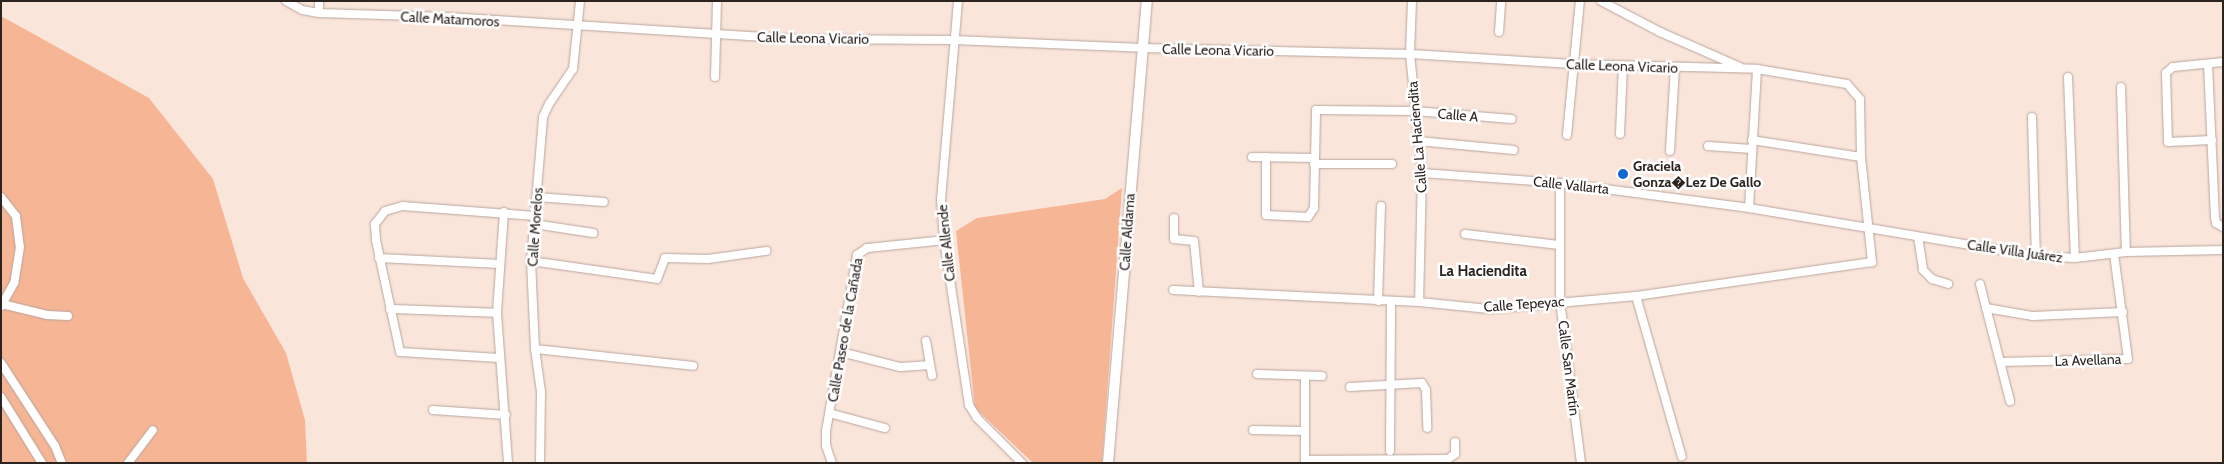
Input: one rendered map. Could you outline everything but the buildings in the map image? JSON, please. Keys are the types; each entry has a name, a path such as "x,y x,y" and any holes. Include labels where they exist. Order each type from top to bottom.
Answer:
{"street":[{"name":"Calle Matamoros","path":"286,1 302,10 319,13 448,17 580,28"},
{"path":"319,1 319,13"},
{"name":"Calle Morelos","path":"540,463 541,392 535,349 531,261 544,113 573,69 580,28 580,1"},
{"path":"715,78 717,1"},
{"name":"Calle Allende","path":"958,1 941,199 944,240 969,405 977,418 1022,463"},
{"name":"Calle Aldama","path":"1108,463 1147,1"},
{"name":"Calle La Haciendita","path":"1412,1 1410,54 1414,111 1422,173 1419,302"},
{"path":"1499,32 1501,1"},
{"path":"1567,135 1572,64 1580,1"},
{"path":"1601,1 1660,32 1742,68"},
{"name":"Calle Leona Vicario","path":"580,28 794,39 954,40 1142,48 1410,54 1572,64 1756,69 1853,88 1861,102 1860,157"},
{"path":"2212,140 2168,142 2166,136 2167,70 2223,62"},
{"path":"2208,64 2215,217 2216,223 2223,227"},
{"path":"1620,134 1623,66"},
{"path":"1670,151 1675,68"},
{"path":"1748,208 1756,69"},
{"path":"2068,77 2075,258"},
{"path":"2121,87 2126,252"},
{"name":"Calle A","path":"1314,161 1314,112 1414,111 1512,119"},
{"path":"2032,116 2036,256"},
{"path":"1752,140 1860,157 1868,227"},
{"path":"1418,141 1514,150"},
{"path":"1708,146 1752,149"},
{"path":"1252,157 1392,164"},
{"path":"1266,157 1266,215 1311,215 1314,161"},
{"name":"Calle Vallarta","path":"1422,173 1560,183 1748,208 1868,227"},
{"name":"Calle San Martín","path":"1560,183 1560,301 1581,463"},
{"path":"1,197 16,216 20,247 14,283 2,305 47,316 68,316"},
{"path":"537,197 604,202"},
{"path":"499,358 403,354 398,346 379,258 375,224 378,217 393,206 504,212 593,233"},
{"path":"1378,301 1381,206"},
{"path":"504,212 497,313 499,358 506,415 508,463"},
{"path":"1174,218 1174,239 1194,241 1199,292"},
{"name":"Calle Villa Juárez","path":"1868,227 2036,256 2075,258 2126,252 2223,250"},
{"name":"Calle Tepeyac","path":"1173,290 1419,302 1489,309 1560,301 1636,296 1872,262 1868,227"},
{"path":"1465,234 1559,245"},
{"path":"1918,237 1923,270 1932,279 1948,284"},
{"name":"Calle Paseo de la Cañada","path":"832,463 826,446 829,413 859,251 944,240"},
{"path":"531,261 657,280 665,258 708,259 766,251"},
{"name":"La Avellana","path":"2001,362 2125,361 2129,353 2114,254"},
{"path":"379,258 500,264"},
{"path":"1980,284 2010,401"},
{"path":"1636,296 1682,458"},
{"path":"1390,451 1391,301"},
{"path":"1986,308 2033,316 2122,312"},
{"path":"390,309 497,313"},
{"path":"926,341 932,375"},
{"path":"535,349 694,366"},
{"path":"841,352 900,367 930,365"},
{"path":"1,363 55,446 62,463"},
{"path":"1257,374 1322,376"},
{"path":"1305,376 1305,461 1448,458 1455,454 1455,442"},
{"path":"1350,387 1424,384 1427,428"},
{"path":"1,396 42,463"},
{"path":"433,410 506,415"},
{"path":"829,413 885,428"},
{"path":"128,463 153,430"},
{"path":"1253,430 1305,431"}],"shaded area":[{"path":"1,16 149,98 213,179 243,278 286,353 305,420 307,463 1,463"},
{"path":"1122,188 1102,463 1033,463 975,408 956,231 977,218 1105,199"}],"place":[{"name":"Graciela Gonza�Lez De Gallo","path":"1623,174"}],"district":[{"name":"La Haciendita","path":"1483,272"}]}
